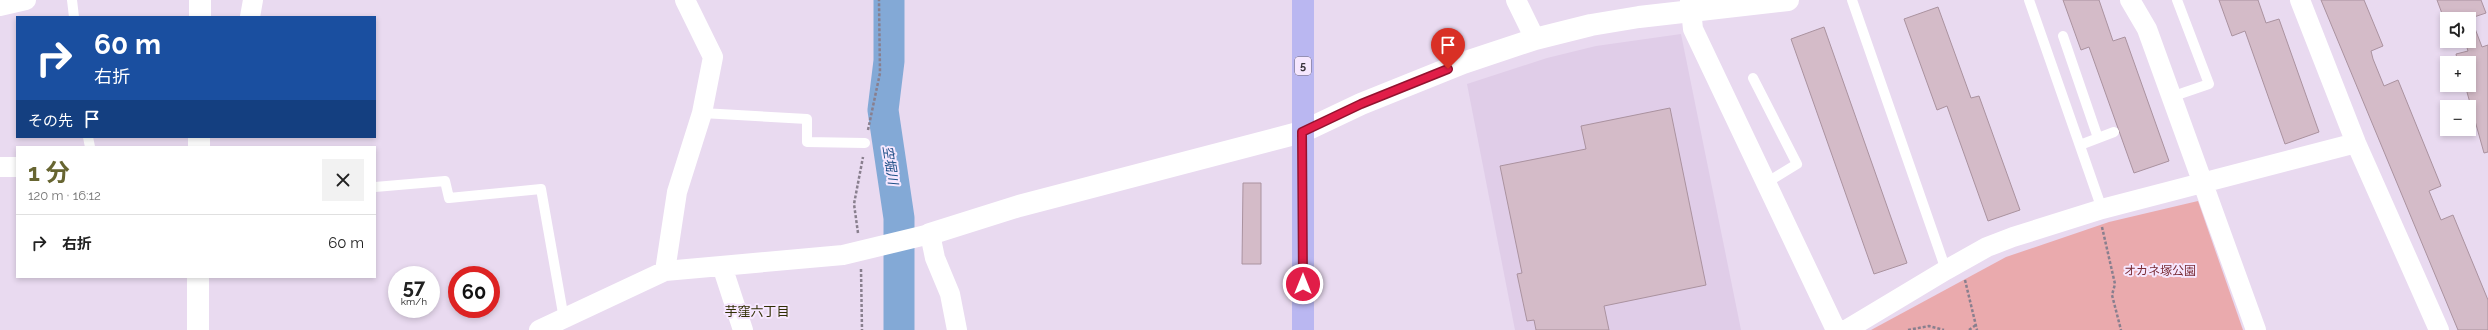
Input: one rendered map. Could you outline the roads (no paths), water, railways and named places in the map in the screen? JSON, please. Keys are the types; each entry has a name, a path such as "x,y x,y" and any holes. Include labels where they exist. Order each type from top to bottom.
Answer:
{"main road":[{"name":"5","path":"1303,0 1303,330"}],"street":[{"path":"0,6 26,0"},
{"path":"200,0 200,16"},
{"path":"250,16 252,0"},
{"path":"665,271 677,192 702,112 713,57 685,0"},
{"path":"1516,0 1535,39"},
{"path":"539,330 665,271 844,255 864,251 922,236 1019,206 1302,132 1361,104 1463,63 1535,39 1591,25 1691,6 1788,0"},
{"path":"2130,0 2147,29 2256,330"},
{"path":"2300,0 2356,143 2439,330"},
{"path":"1691,6 1693,29 1836,330"},
{"path":"1846,330 1987,247 2013,237 2102,217 2203,183 2356,143"},
{"path":"0,167 16,167"},
{"path":"922,236 935,258 950,294 957,330"},
{"path":"722,266 743,330"},
{"path":"198,278 198,330"}],"lane":[{"path":"72,0 74,16"},
{"path":"1852,0 1946,270"},
{"path":"2029,0 2080,145 2102,217"},
{"path":"2171,98 2209,84 2177,0"},
{"path":"2063,36 2098,138"},
{"path":"1753,78 1797,164 1766,183"},
{"path":"702,112 807,119 808,142 865,143"},
{"path":"2080,145 2114,132"},
{"path":"376,187 445,181 449,198 541,189 564,319"}],"waterway":[{"name":"空堀川","path":"889,0 889,61 883,110 899,218 899,330"}],"district":[{"name":"芋窪六丁目","path":"757,311"}],"park label":[{"name":"オカネ塚公園","path":"2160,271"}]}
